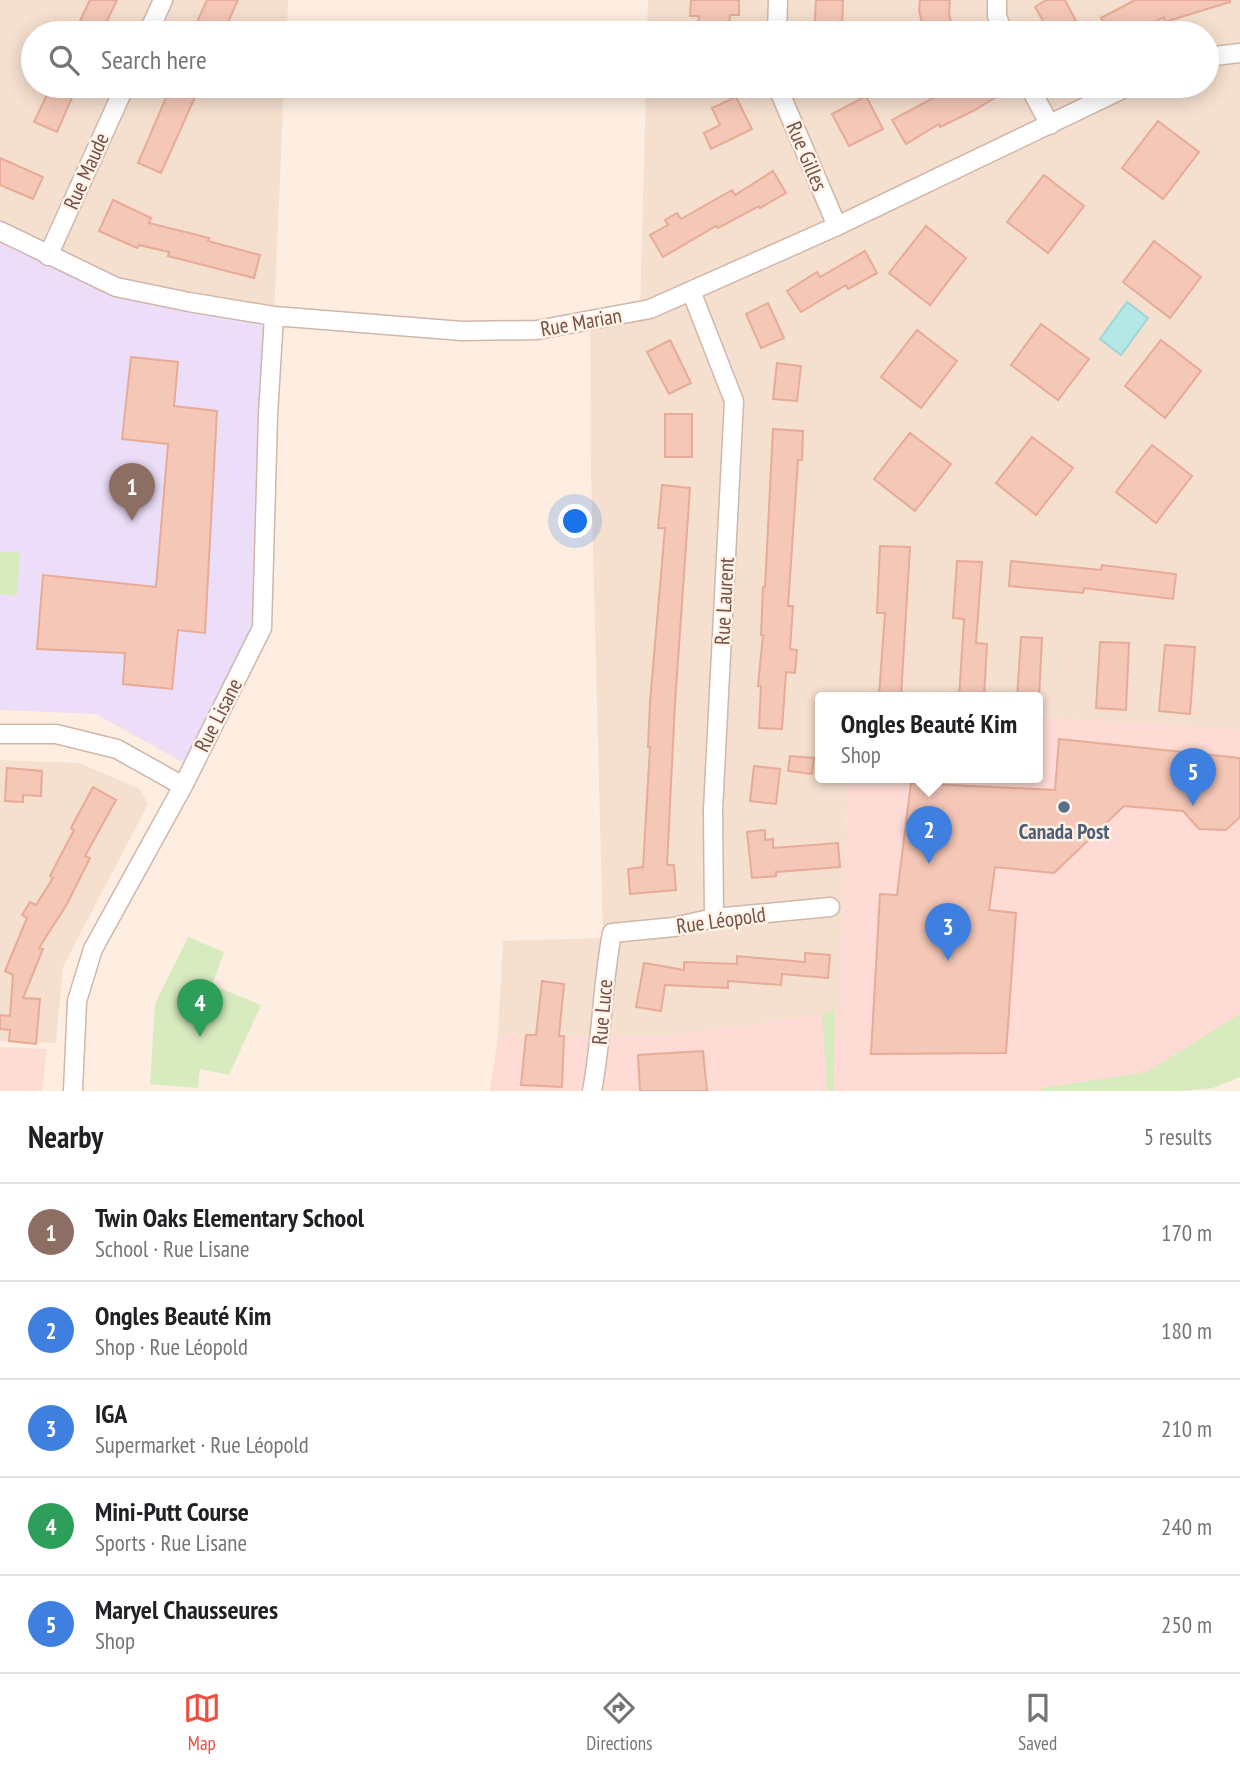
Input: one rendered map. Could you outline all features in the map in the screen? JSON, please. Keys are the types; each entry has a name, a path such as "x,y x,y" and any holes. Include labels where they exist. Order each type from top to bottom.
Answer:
{"street":[{"path":"153,21 163,0"},
{"path":"777,21 778,0"},
{"path":"997,0 999,21"},
{"path":"1219,56 1240,53"},
{"name":"Rue Maude","path":"48,256 120,98"},
{"name":"Rue Gilles","path":"782,98 837,226"},
{"path":"1035,98 1049,125"},
{"name":"Rue Marian","path":"0,231 116,287 274,316 462,331 537,330 650,309 837,226 1104,98"},
{"name":"Rue Laurent","path":"691,291 734,401 714,797 714,918"},
{"name":"Rue Lisane","path":"73,1091 77,1001 93,949 183,786 262,628 268,415 274,316"},
{"path":"0,734 56,734 117,748 183,786"},
{"name":"Rue Léopold","path":"612,933 674,927 714,918 830,907"},
{"name":"Rue Luce","path":"593,1091 612,933"}],"shaded area":[{"path":"0,0 288,0 287,21 21,21 21,98 283,98 274,316 116,287 0,231"},
{"path":"648,0 1240,0 1240,730 1043,717 1043,692 815,692 815,783 848,783 840,1007 822,1015 660,1037 498,1035 503,941 603,938 591,471 590,322 640,311 646,98 1219,98 1219,21 647,21"},
{"path":"0,231 116,287 274,316 262,628 186,764 96,714 0,710"},
{"path":"1043,717 1240,730 1240,1049 1116,1091 490,1091 498,1035 660,1037 822,1015 840,1007 848,783 1043,783"},
{"path":"0,760 79,763 140,789 148,804 63,967 56,1043 0,1041"},
{"path":"0,1047 47,1049 42,1091 0,1091"}],"green space":[{"path":"0,552 20,552 17,596 0,594"},
{"path":"188,937 224,952 212,985 261,1005 229,1075 200,1069 198,1088 150,1084 155,1004"},
{"path":"835,1009 834,1091 827,1091 822,1015"},
{"path":"1240,1014 1240,1077 1213,1088 1180,1091 1042,1091 1042,1088 1146,1072"}],"water":[{"path":"1127,302 1148,318 1121,355 1100,339"}],"building":[{"path":"90,0 117,0 107,21 80,21"},
{"path":"207,0 238,0 228,21 197,21"},
{"path":"691,0 739,0 739,15 730,15 730,21 699,21 699,16 690,16"},
{"path":"816,0 843,0 842,21 815,21"},
{"path":"920,0 950,0 951,21 922,21"},
{"path":"1046,0 1065,0 1076,21 1043,21 1035,7"},
{"path":"1135,0 1230,0 1168,21 1165,21 1164,17 1156,21 1103,21 1101,18"},
{"path":"45,98 72,98 57,132 34,122"},
{"path":"166,98 195,98 161,173 138,163"},
{"path":"736,98 752,129 711,149 704,133 720,125 712,108"},
{"path":"867,98 883,129 849,146 832,114"},
{"path":"933,98 994,98 940,127 939,124 906,144 892,120"},
{"path":"1158,121 1199,152 1163,199 1122,168"},
{"path":"0,158 43,177 33,199 0,185"},
{"path":"773,171 786,193 718,228 716,226 663,257 650,235 668,225 665,220 677,213 681,219 732,190 735,195"},
{"path":"1044,175 1084,206 1048,253 1007,222"},
{"path":"113,200 151,218 149,223 209,238 208,241 260,255 254,278 168,256 169,252 139,245 137,248 99,231"},
{"path":"926,226 966,258 930,305 889,273"},
{"path":"1154,241 1201,277 1170,318 1123,282"},
{"path":"865,251 877,273 848,289 846,285 801,312 787,291 817,272 820,277"},
{"path":"768,303 784,338 761,348 746,314"},
{"path":"1041,324 1089,359 1058,400 1011,365"},
{"path":"917,330 957,361 921,408 881,377"},
{"path":"670,340 691,383 669,394 647,352"},
{"path":"1161,340 1201,371 1165,418 1125,386"},
{"path":"131,357 178,362 174,406 217,411 205,633 178,630 172,689 123,684 125,653 37,649 43,575 156,587 168,444 122,439"},
{"path":"777,363 801,366 797,401 773,399"},
{"path":"665,414 692,414 692,457 665,457"},
{"path":"773,429 803,431 802,460 798,460 788,606 793,606 790,649 797,650 795,673 786,672 782,729 759,728 761,686 758,686"},
{"path":"910,433 951,464 915,511 874,479"},
{"path":"1032,437 1073,468 1036,515 996,483"},
{"path":"1152,445 1192,476 1156,523 1116,492"},
{"path":"662,485 690,488 667,865 674,865 676,890 630,894 628,869 643,867 650,702 665,528 658,528"},
{"path":"880,546 910,547 901,692 879,692 885,613 877,613"},
{"path":"957,561 982,562 976,643 987,644 984,692 959,692 964,619 953,618"},
{"path":"1011,561 1101,570 1102,565 1176,574 1173,599 1084,588 1083,593 1009,586"},
{"path":"1021,637 1042,638 1039,692 1017,692"},
{"path":"1100,642 1129,643 1126,710 1096,708"},
{"path":"1165,645 1195,647 1190,714 1159,711"},
{"path":"1059,739 1240,758 1240,817 1226,830 1199,829 1183,811 1124,806 1054,873 995,867 989,910 1016,913 1006,1053 871,1054 880,894 897,895 911,783 1055,790"},
{"path":"790,756 814,758 812,774 788,771"},
{"path":"754,766 780,769 776,804 750,801"},
{"path":"7,768 42,771 41,796 23,795 23,802 5,801"},
{"path":"93,787 116,800 85,856 90,858 67,904 39,948 43,949 23,998 40,999 36,1044 9,1041 10,1030 0,1029 0,1015 10,1016 13,975 5,971 27,918 22,915 30,902 36,905 53,878 50,876 74,830 71,828"},
{"path":"765,830 765,840 773,839 773,848 838,843 840,867 776,872 776,876 752,878 747,832"},
{"path":"805,953 830,955 828,978 782,974 781,985 728,981 728,988 665,985 661,1011 636,1007 644,963 684,970 684,962 737,964 737,956 805,962"},
{"path":"542,981 564,984 559,1036 564,1036 562,1087 521,1085 526,1035 536,1035"},
{"path":"703,1051 707,1091 640,1091 638,1055"}],"place":[{"name":"Twin Oaks Elementary School","path":"132,521"},
{"name":"Maryel Chausseures","path":"1193,806"},
{"name":"Canada Post","path":"1064,807"},
{"name":"Ongles Beauté Kim","path":"929,864"},
{"name":"IGA","path":"948,961"},
{"name":"Mini-Putt Course","path":"200,1037"}]}
